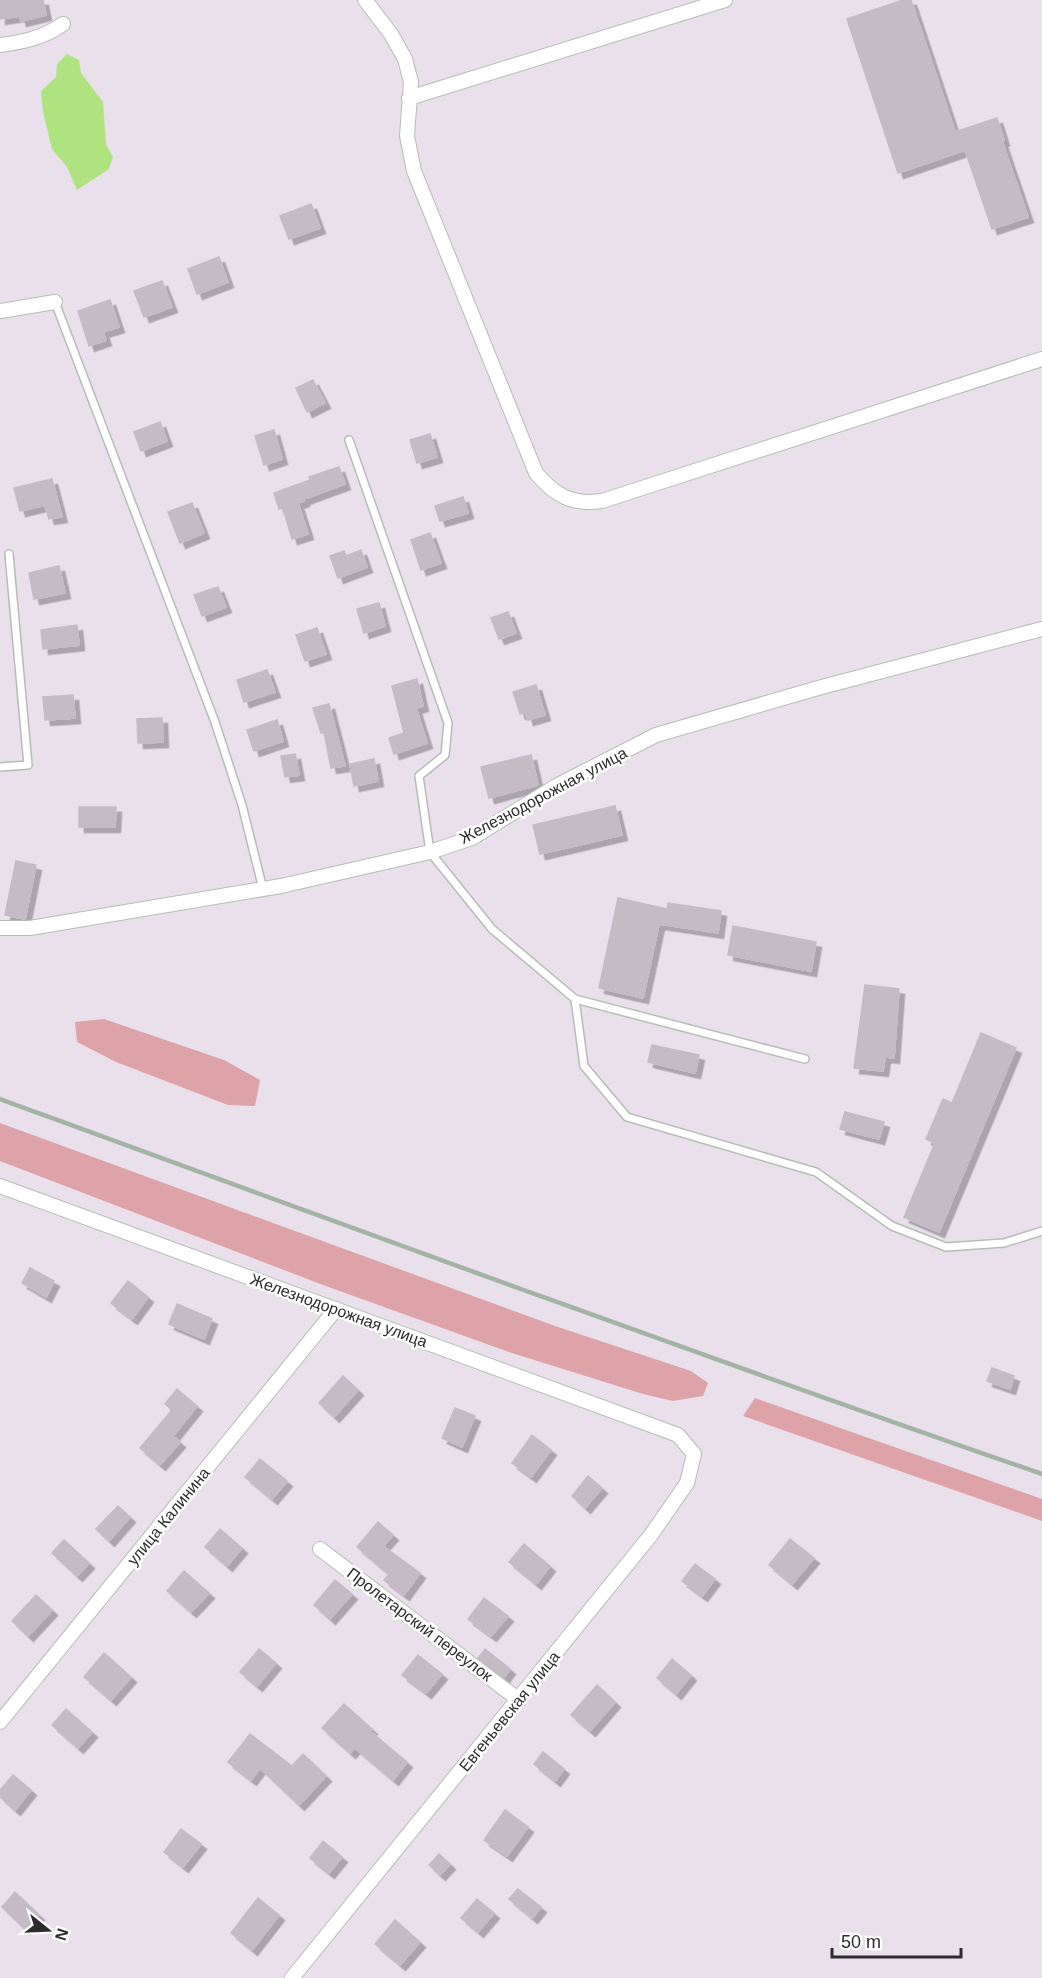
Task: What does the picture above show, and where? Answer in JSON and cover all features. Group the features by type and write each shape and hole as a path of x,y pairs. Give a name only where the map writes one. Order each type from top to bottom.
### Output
{"street":[{"path":"365,0 392,34 405,59 411,82 407,136 414,171 536,473 545,484 568,500 584,503 602,501 1042,359"},
{"path":"409,98 725,0"},
{"path":"0,45 35,39 63,24"},
{"path":"0,311 55,302"},
{"name":"Железнодорожная улица","path":"0,928 30,928 263,889 430,852 472,838 558,785 656,735 818,688 1042,629"},
{"name":"Железнодорожная улица","path":"0,1186 678,1435"},
{"name":"улица Калинина","path":"0,1722 336,1309"},
{"name":"Евгеньевская улица","path":"292,1978 651,1535 687,1483 694,1454 678,1435"},
{"name":"Пролетарский переулок","path":"320,1549 519,1700"}],"lane":[{"path":"55,302 215,722 242,806 263,889"},
{"path":"349,440 448,723 445,755 419,776 430,852 492,929 575,999 805,1059"},
{"path":"0,766 28,765 9,554"},
{"path":"575,999 584,1066 627,1117 816,1172 892,1226 946,1247 1004,1243 1042,1231"}],"shaded area":[{"path":"67,54 79,60 81,73 103,102 106,144 113,157 109,169 77,190 67,167 52,149 43,112 41,91 56,77 57,64"},
{"path":"104,1019 224,1060 260,1080 255,1106 228,1105 116,1062 77,1042 75,1022"},
{"path":"0,1123 555,1326 691,1371 708,1383 703,1396 673,1401 643,1394 506,1351 323,1285 0,1161"},
{"path":"755,1398 1042,1499 1042,1521 743,1416"}],"building":[{"path":"0,0 43,0 46,15 21,21 20,16 0,19"},
{"path":"903,0 911,0 955,132 997,118 1004,140 1002,141 1028,217 992,229 965,150 898,173 847,19"},
{"path":"311,204 320,228 289,239 280,216"},
{"path":"219,257 228,282 197,294 188,269"},
{"path":"162,281 172,307 144,317 134,291"},
{"path":"110,300 119,327 103,332 106,340 89,346 78,311"},
{"path":"313,380 325,403 307,412 296,388"},
{"path":"160,422 167,441 141,451 134,432"},
{"path":"274,430 282,459 264,465 255,436"},
{"path":"430,434 437,457 417,463 410,440"},
{"path":"339,467 345,484 298,503 308,534 292,539 283,508 279,509 274,493 310,480 309,477"},
{"path":"52,479 62,517 49,519 45,505 20,511 14,488"},
{"path":"463,497 468,513 440,521 435,506"},
{"path":"192,503 204,533 180,543 168,512"},
{"path":"430,533 441,563 421,570 411,540"},
{"path":"361,550 367,567 338,578 330,556 344,551 346,556"},
{"path":"59,566 65,593 34,599 29,573"},
{"path":"218,587 226,607 202,616 194,595"},
{"path":"379,603 385,626 364,633 357,609"},
{"path":"508,612 516,633 499,639 491,618"},
{"path":"77,625 79,645 43,649 41,630"},
{"path":"317,628 326,654 305,661 296,635"},
{"path":"267,670 275,692 244,702 237,680"},
{"path":"417,679 423,706 416,708 427,743 394,754 389,738 404,733 392,686"},
{"path":"536,685 545,715 528,720 526,713 520,714 513,692"},
{"path":"73,695 75,718 45,720 43,697"},
{"path":"329,704 345,766 331,768 324,732 321,733 313,708"},
{"path":"162,718 163,742 138,743 137,719"},
{"path":"277,720 283,741 254,751 247,730"},
{"path":"295,754 299,775 285,777 281,756"},
{"path":"531,755 538,785 489,798 481,767"},
{"path":"374,759 378,781 354,786 350,764"},
{"path":"615,806 622,835 540,854 533,825"},
{"path":"79,807 116,807 115,827 79,827"},
{"path":"16,861 36,865 25,919 5,915"},
{"path":"618,898 667,909 668,903 721,911 718,933 659,924 643,998 599,988"},
{"path":"733,926 816,942 811,971 728,955"},
{"path":"865,985 899,989 894,1058 885,1057 883,1071 854,1068"},
{"path":"981,1033 1016,1048 939,1232 904,1217 935,1143 926,1139 943,1099 952,1103"},
{"path":"652,1045 699,1055 695,1073 648,1062"},
{"path":"845,1112 884,1122 879,1139 840,1129"},
{"path":"30,1268 54,1281 46,1297 22,1283"},
{"path":"128,1281 148,1297 132,1319 111,1303"},
{"path":"177,1304 212,1319 204,1339 169,1324"},
{"path":"992,1368 1014,1376 1010,1389 987,1381"},
{"path":"343,1376 358,1390 334,1417 319,1403"},
{"path":"177,1389 197,1406 173,1436 180,1442 160,1465 140,1448 172,1410 165,1404"},
{"path":"455,1408 475,1416 462,1447 442,1438"},
{"path":"532,1435 551,1450 531,1477 512,1463"},
{"path":"260,1459 287,1481 272,1499 245,1477"},
{"path":"588,1476 602,1488 585,1508 572,1496"},
{"path":"118,1506 130,1517 109,1541 96,1529"},
{"path":"378,1522 393,1535 383,1546 420,1573 404,1595 384,1580 389,1574 357,1547"},
{"path":"220,1529 242,1548 227,1566 205,1547"},
{"path":"790,1539 814,1558 792,1584 769,1565"},
{"path":"64,1540 89,1563 77,1576 52,1553"},
{"path":"524,1544 550,1566 536,1584 509,1562"},
{"path":"695,1564 715,1579 702,1596 682,1581"},
{"path":"184,1571 209,1593 191,1612 167,1591"},
{"path":"335,1580 352,1594 330,1619 314,1605"},
{"path":"36,1595 52,1610 28,1636 12,1621"},
{"path":"484,1598 508,1616 491,1636 468,1619"},
{"path":"259,1649 276,1663 257,1686 240,1672"},
{"path":"485,1649 510,1669 504,1677 478,1658"},
{"path":"104,1653 131,1677 111,1700 84,1677"},
{"path":"418,1655 442,1674 426,1693 402,1675"},
{"path":"672,1659 691,1675 676,1694 657,1678"},
{"path":"597,1685 615,1702 590,1731 571,1715"},
{"path":"344,1704 372,1729 370,1731 407,1762 393,1780 355,1748 350,1753 322,1728"},
{"path":"66,1709 92,1732 78,1748 52,1725"},
{"path":"250,1734 292,1766 303,1754 326,1776 299,1805 260,1768 251,1780 228,1762"},
{"path":"543,1752 564,1769 555,1781 534,1764"},
{"path":"13,1775 31,1790 15,1810 0,1797 0,1790"},
{"path":"505,1810 528,1827 507,1856 484,1840"},
{"path":"181,1829 201,1844 183,1867 164,1852"},
{"path":"323,1841 342,1857 329,1873 310,1858"},
{"path":"439,1854 450,1864 440,1875 429,1865"},
{"path":"518,1889 541,1907 532,1918 509,1899"},
{"path":"15,1892 39,1915 25,1929 2,1907"},
{"path":"258,1898 279,1915 252,1950 231,1933"},
{"path":"477,1899 494,1913 478,1932 461,1918"},
{"path":"395,1920 420,1942 400,1965 375,1944"}],"railway":[{"path":"0,1099 650,1336 1042,1474"}]}
